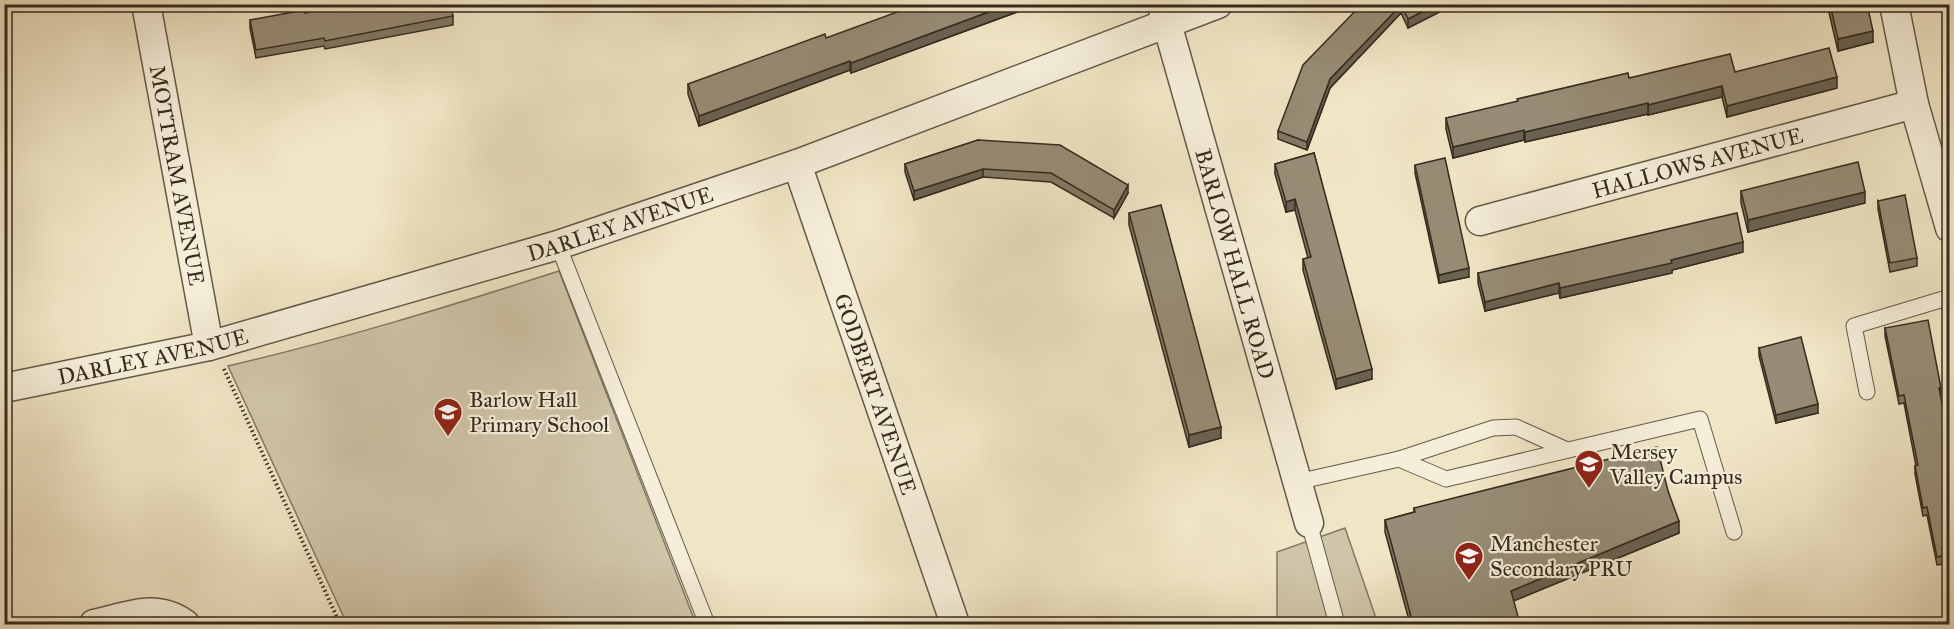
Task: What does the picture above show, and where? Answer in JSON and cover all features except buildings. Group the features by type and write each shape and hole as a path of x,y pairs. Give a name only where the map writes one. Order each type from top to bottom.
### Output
{"street":[{"name":"MOTTRAM AVENUE","path":"146,4 209,346"},
{"name":"DARLEY AVENUE","path":"4,388 209,346 558,245 797,164 1164,14 1218,4"},
{"path":"1894,4 1914,104 1950,228"},
{"name":"BARLOW HALL ROAD","path":"1164,14 1309,523"},
{"name":"HALLOWS AVENUE","path":"1480,221 1914,104"},
{"name":"GODBERT AVENUE","path":"797,164 954,624"},
{"path":"94,624 150,611 168,614 185,624"}],"lane":[{"path":"558,245 707,624"},
{"path":"1867,392 1854,326 1950,297"},
{"path":"1399,459 1446,479 1700,419 1734,532"},
{"path":"1297,482 1399,459 1493,428 1516,427 1567,450"},
{"path":"1309,523 1337,624"}],"path":[{"path":"209,346 226,370 340,624"}],"shaded area":[{"name":"Barlow Hall Primary School","path":"559,271 696,624 347,624 228,366 395,322"},
{"path":"1345,528 1378,624 1277,624 1277,552"}],"place":[{"name":"Barlow Hall Primary School","path":"448,438"},
{"name":"Mersey Valley Campus","path":"1589,490"},
{"name":"Manchester Secondary PRU","path":"1469,582"}]}
